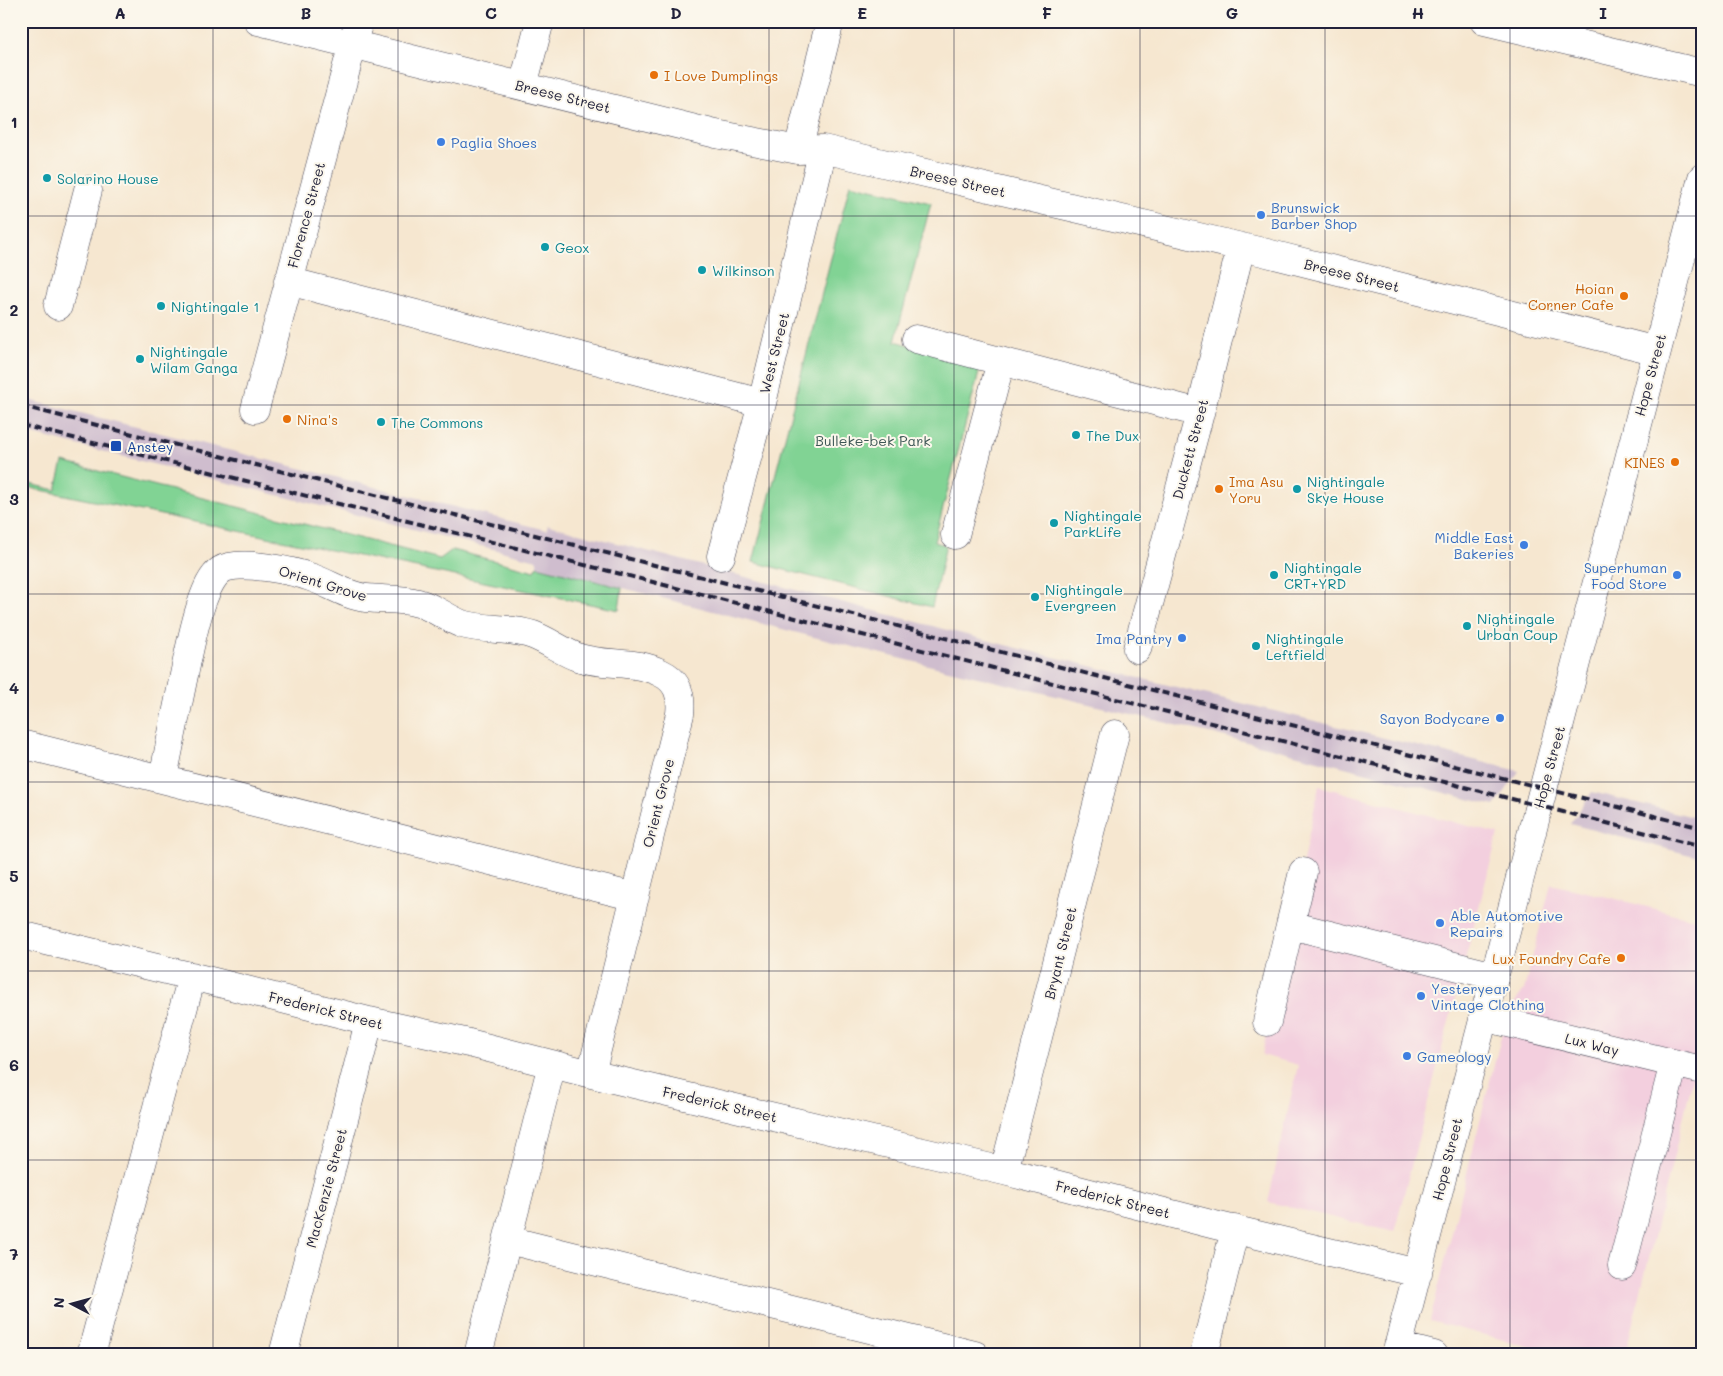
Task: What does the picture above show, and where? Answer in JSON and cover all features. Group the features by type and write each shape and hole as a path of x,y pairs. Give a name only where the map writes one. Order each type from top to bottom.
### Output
{"street":[{"name":"Breese Street","path":"258,21 356,32 523,86 716,134 810,149 1241,247 1657,351"},
{"path":"523,86 540,21"},
{"name":"West Street","path":"721,556 762,403 810,149 830,21"},
{"path":"1484,21 1702,73"},
{"name":"Florence Street","path":"255,408 356,32"},
{"name":"Hope Street","path":"1397,1350 1657,351 1691,262 1702,178"},
{"path":"58,306 88,190"},
{"name":"Duckett Street","path":"1137,650 1200,412 1241,247"},
{"path":"288,281 762,403"},
{"path":"916,339 1200,412"},
{"path":"955,535 1001,361"},
{"name":"Orient Grove","path":"163,778 189,650 202,602 210,582 220,570 230,566 286,570 311,577 345,592 365,598 404,600 418,603 432,608 446,617 473,627 532,635 578,657 593,661 633,664 661,672 672,680 678,689 681,703 680,714 591,1074"},
{"name":"Bryant Street","path":"1004,1171 1115,734"},
{"path":"21,744 635,897"},
{"path":"1267,1022 1304,872"},
{"path":"1290,925 1495,976"},
{"name":"Frederick Street","path":"21,935 369,1021 469,1043 591,1074 1004,1171 1235,1230 1418,1273"},
{"path":"91,1355 192,976"},
{"name":"Lux Way","path":"1483,1017 1702,1070"},
{"name":"MacKenzie Street","path":"283,1355 369,1021"},
{"path":"478,1355 552,1064"},
{"path":"1622,1266 1674,1064"},
{"path":"1204,1355 1235,1230"},
{"path":"508,1240 975,1355"},
{"path":"1397,1350 1434,1355"}],"shaded area":[{"path":"21,398 546,530 548,525 1005,645 1519,771 1495,806 1271,748 837,643 537,566 537,560 21,431"},
{"path":"1319,786 1498,834 1394,1232 1268,1202 1298,1065 1262,1055"},
{"path":"1592,792 1702,819 1702,858 1570,824"},
{"path":"1551,884 1702,921 1702,1076 1694,1074 1625,1355 1562,1355 1430,1321 1507,1013 1524,990"}],"green space":[{"name":"Bulleke-bek Park","path":"850,184 931,203 895,341 981,365 934,542 946,545 932,607 753,562"},
{"path":"63,462 440,559 452,550 535,571 537,566 622,588 619,610 31,488 21,482 56,490"}],"railway":[{"path":"21,406 1702,828"},
{"path":"21,425 617,573 1702,847"}],"place":[{"name":"I Love Dumplings","path":"654,75"},
{"name":"Paglia Shoes","path":"441,142"},
{"name":"Solarino House","path":"47,178"},
{"name":"Brunswick Barber Shop","path":"1261,215"},
{"name":"Geox","path":"545,247"},
{"name":"Wilkinson","path":"702,270"},
{"name":"Hoian Corner Cafe","path":"1624,296"},
{"name":"Nightingale 1","path":"161,306"},
{"name":"Nightingale Wilam Ganga","path":"140,359"},
{"name":"Nina's","path":"287,419"},
{"name":"The Commons","path":"381,422"},
{"name":"The Dux","path":"1076,435"},
{"name":"Anstey","path":"116,446"},
{"name":"KINES","path":"1675,462"},
{"name":"Ima Asu Yoru","path":"1219,489"},
{"name":"Nightingale Skye House","path":"1297,489"},
{"name":"Nightingale ParkLife","path":"1054,523"},
{"name":"Middle East Bakeries","path":"1524,545"},
{"name":"Nightingale CRT+YRD","path":"1274,575"},
{"name":"Superhuman Food Store","path":"1677,575"},
{"name":"Nightingale Evergreen","path":"1035,597"},
{"name":"Nightingale Urban Coup","path":"1467,626"},
{"name":"Ima Pantry","path":"1182,638"},
{"name":"Nightingale Leftfield","path":"1256,646"},
{"name":"Sayon Bodycare","path":"1500,718"},
{"name":"Able Automotive Repairs","path":"1440,923"},
{"name":"Lux Foundry Cafe","path":"1621,958"},
{"name":"Yesteryear Vintage Clothing","path":"1421,996"},
{"name":"Gameology","path":"1407,1056"}]}
